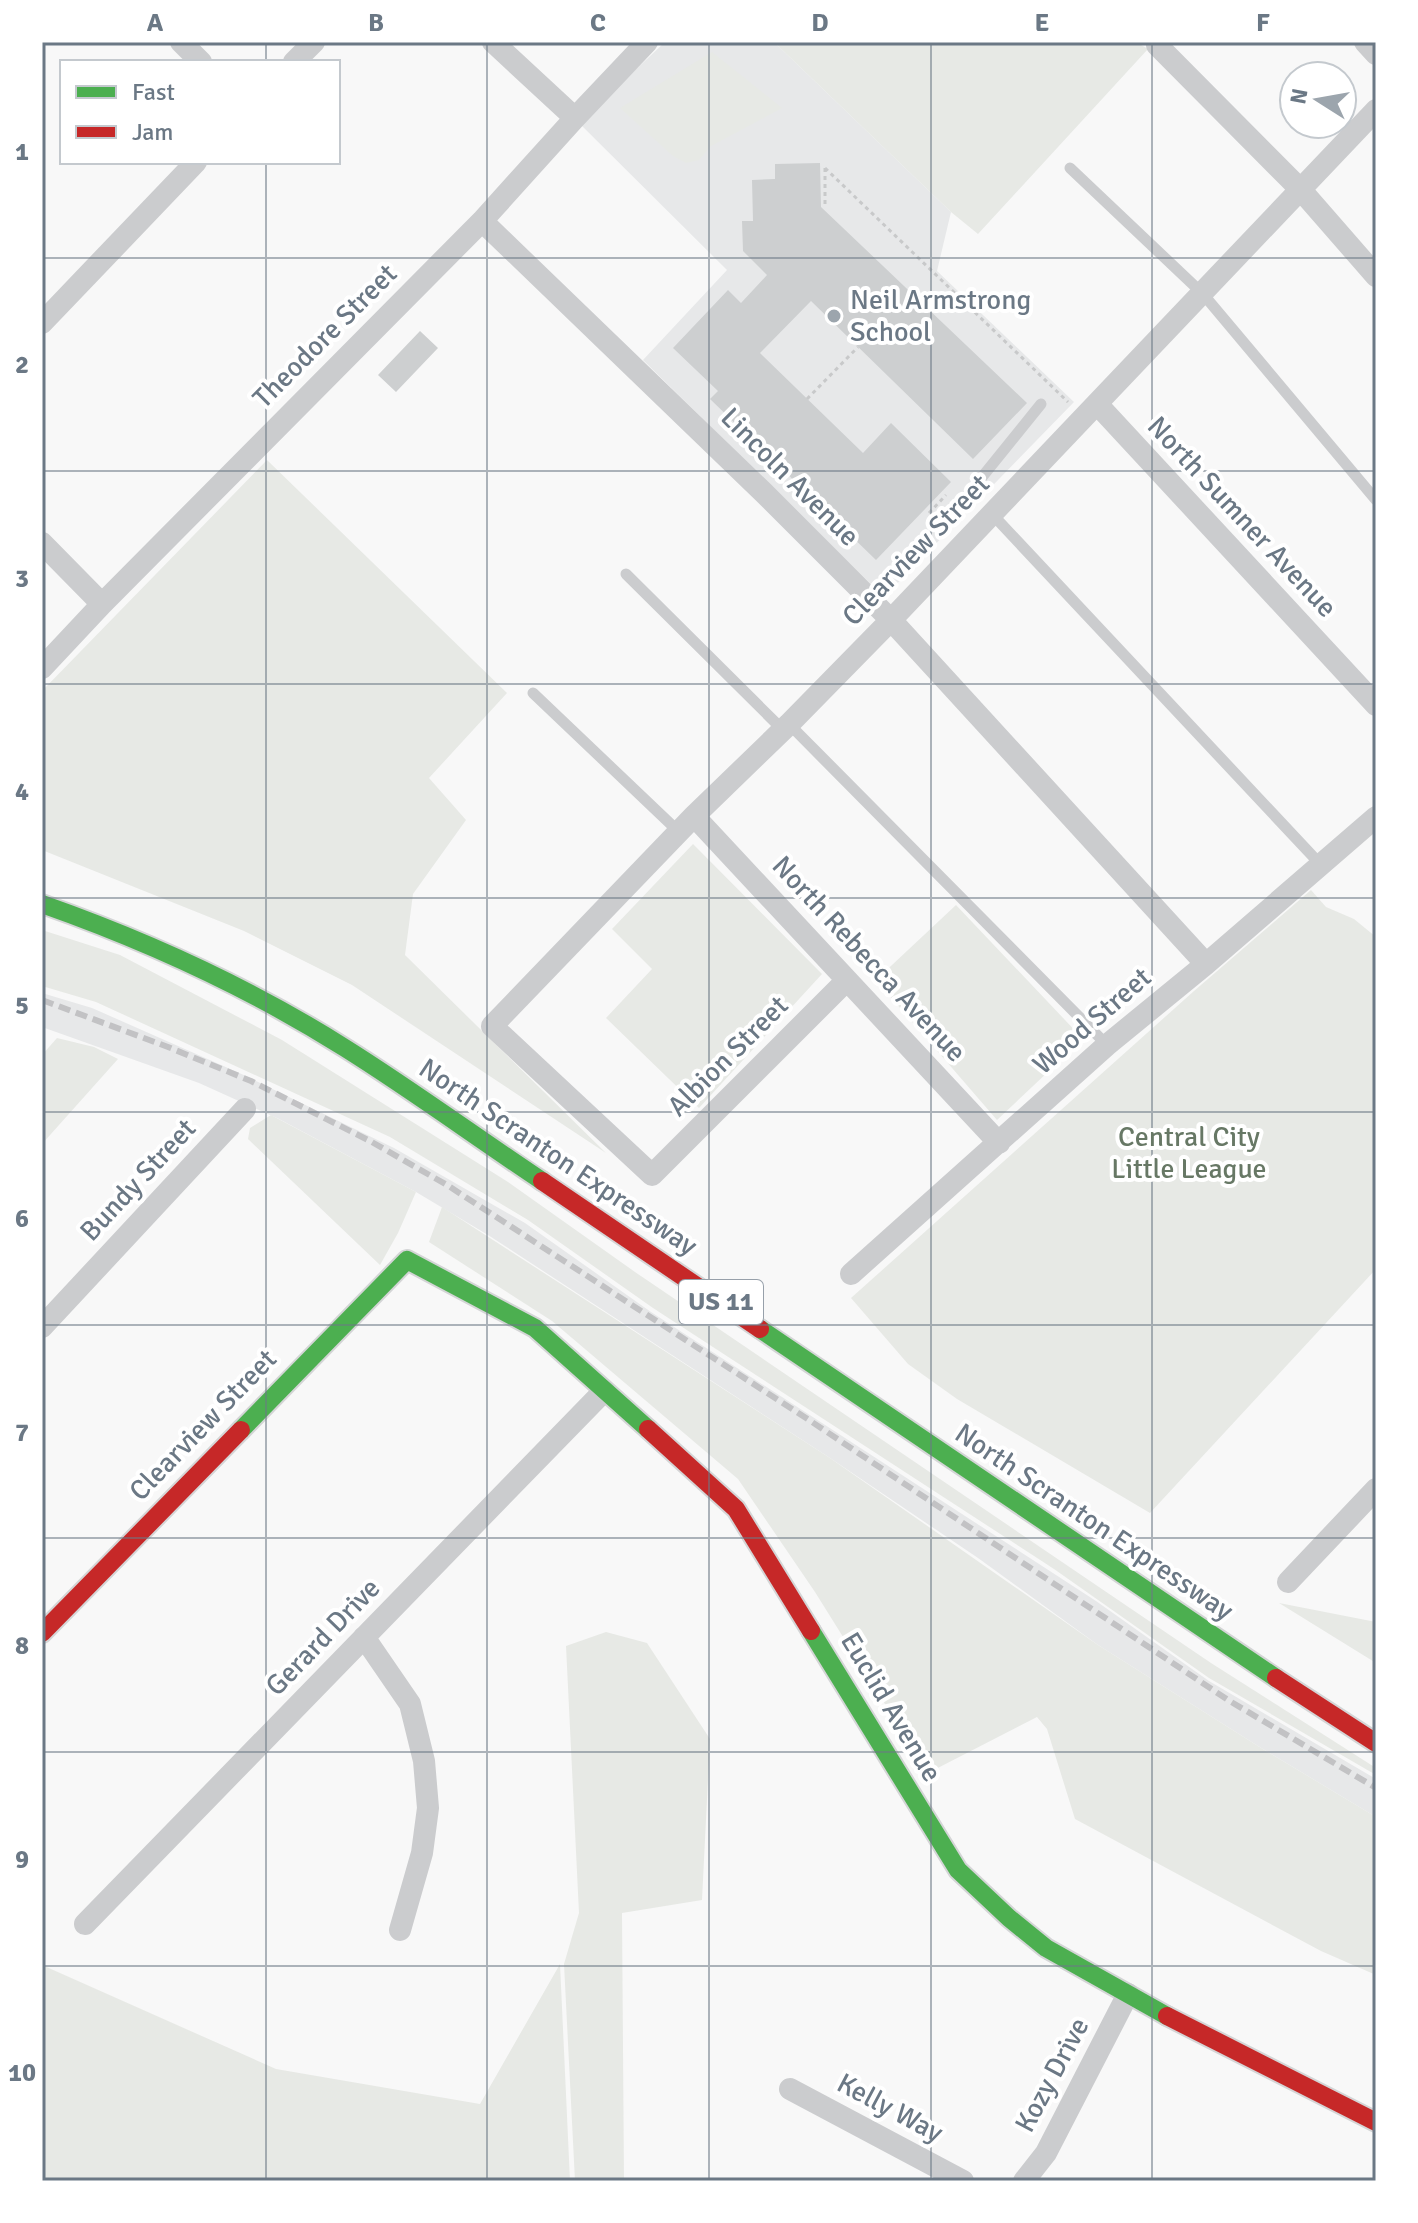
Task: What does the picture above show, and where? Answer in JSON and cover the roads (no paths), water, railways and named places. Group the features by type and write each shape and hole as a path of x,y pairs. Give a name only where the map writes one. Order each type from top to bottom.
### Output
{"main road":[{"name":"North Scranton Expressway","path":"42,904 121,933 213,974 345,1048 1260,1669 1376,1743"},
{"name":"Euclid Avenue","path":"407,1260 535,1328 736,1509 958,1870 1009,1918 1046,1948 1128,1994 1376,2122"},
{"name":"Clearview Street","path":"42,1633 407,1260"}],"street":[{"path":"181,42 199,60"},
{"path":"296,60 314,42"},
{"path":"493,42 575,118"},
{"name":"Theodore Street","path":"42,668 482,221 647,42"},
{"path":"1365,42 1376,54"},
{"path":"1157,45 1301,190 1376,276"},
{"name":"Clearview Street","path":"652,1175 492,1026 686,824 891,620 1376,110"},
{"path":"42,323 194,164"},
{"name":"Lincoln Avenue","path":"482,221 891,620 1206,964"},
{"name":"North Sumner Avenue","path":"1098,405 1376,705"},
{"path":"42,543 102,604"},
{"name":"Wood Street","path":"851,1274 1107,1045 1376,817"},
{"name":"North Rebecca Avenue","path":"686,824 847,980 999,1143"},
{"name":"Albion Street","path":"652,1175 847,980"},
{"name":"Bundy Street","path":"42,1327 245,1109"},
{"name":"Gerard Drive","path":"85,1924 604,1391"},
{"path":"1288,1582 1376,1489"},
{"path":"364,1637 410,1704 424,1761 428,1808 422,1853 400,1930"},
{"name":"Kozy Drive","path":"1024,2181 1046,2153 1128,1994"},
{"name":"Kelly Way","path":"790,2089 963,2181"}],"lane":[{"path":"1070,168 1203,294 1376,500"},
{"path":"953,513 1041,404"},
{"path":"992,514 1321,865"},
{"path":"626,574 786,727 1107,1045"},
{"path":"533,693 686,824"}],"railway":[{"path":"42,1000 251,1081 370,1141 447,1185 809,1420 1228,1700 1376,1788"}],"place":[{"name":"Neil Armstrong School","path":"834,316"}],"park label":[{"name":"Central City Little League","path":"1189,1153"}]}
